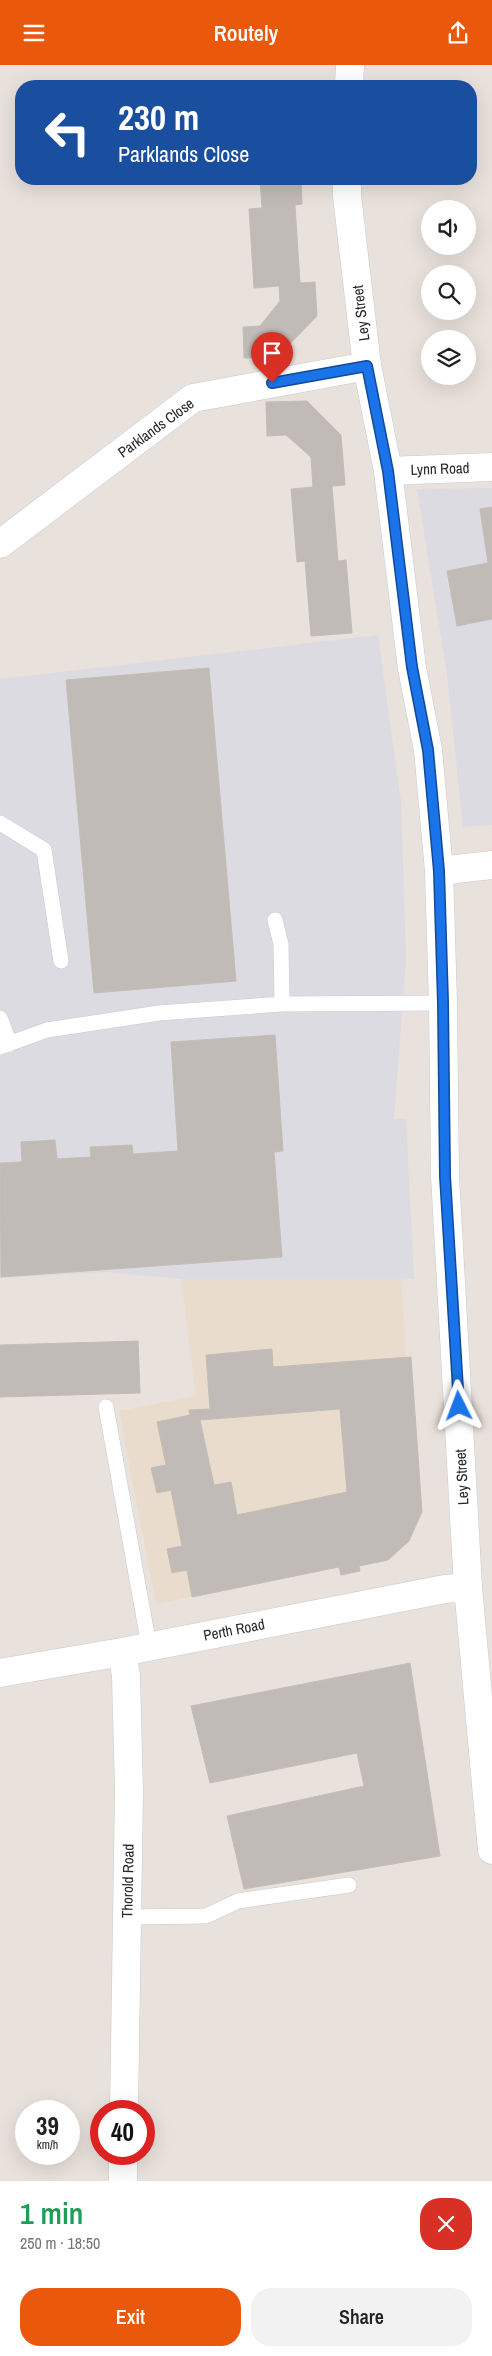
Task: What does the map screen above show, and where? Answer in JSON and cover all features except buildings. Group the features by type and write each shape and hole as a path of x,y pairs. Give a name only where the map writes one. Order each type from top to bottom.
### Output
{"street":[{"path":"349,80 350,65"},
{"name":"Ley Street","path":"348,185 347,196 367,366 388,471 412,667 428,750 439,871 445,1176 468,1587 491,1838"},
{"name":"Parklands Close","path":"0,544 193,399 367,366"},
{"name":"Lynn Road","path":"388,471 492,467"},
{"path":"439,871 492,865"},
{"name":"Perth Road","path":"0,1673 122,1652 445,1589 468,1587"},
{"name":"Thorold Road","path":"122,1652 126,1676 129,1791 124,2100"},
{"path":"122,2181 123,2165"}],"lane":[{"path":"0,823 44,850 61,961"},
{"path":"275,920 281,944 282,1004"},
{"path":"0,1019 5,1046 46,1030 159,1013 282,1004 443,1003"},
{"path":"106,1407 149,1646"},
{"path":"127,1917 206,1917 238,1901 349,1885"}],"shaded area":[{"path":"492,488 492,825 463,827 447,675 417,489"},
{"path":"378,635 401,802 406,959 394,1119 406,1119 414,1279 181,1279 107,1272 0,1278 0,679"},
{"path":"181,1279 401,1279 406,1357 411,1357 422,1512 409,1541 388,1560 359,1566 360,1571 341,1575 339,1567 156,1604 119,1411 196,1396"}],"route":[{"path":"272,383 367,366 388,471 412,667 428,750 439,871 445,1176 459,1406"}]}
